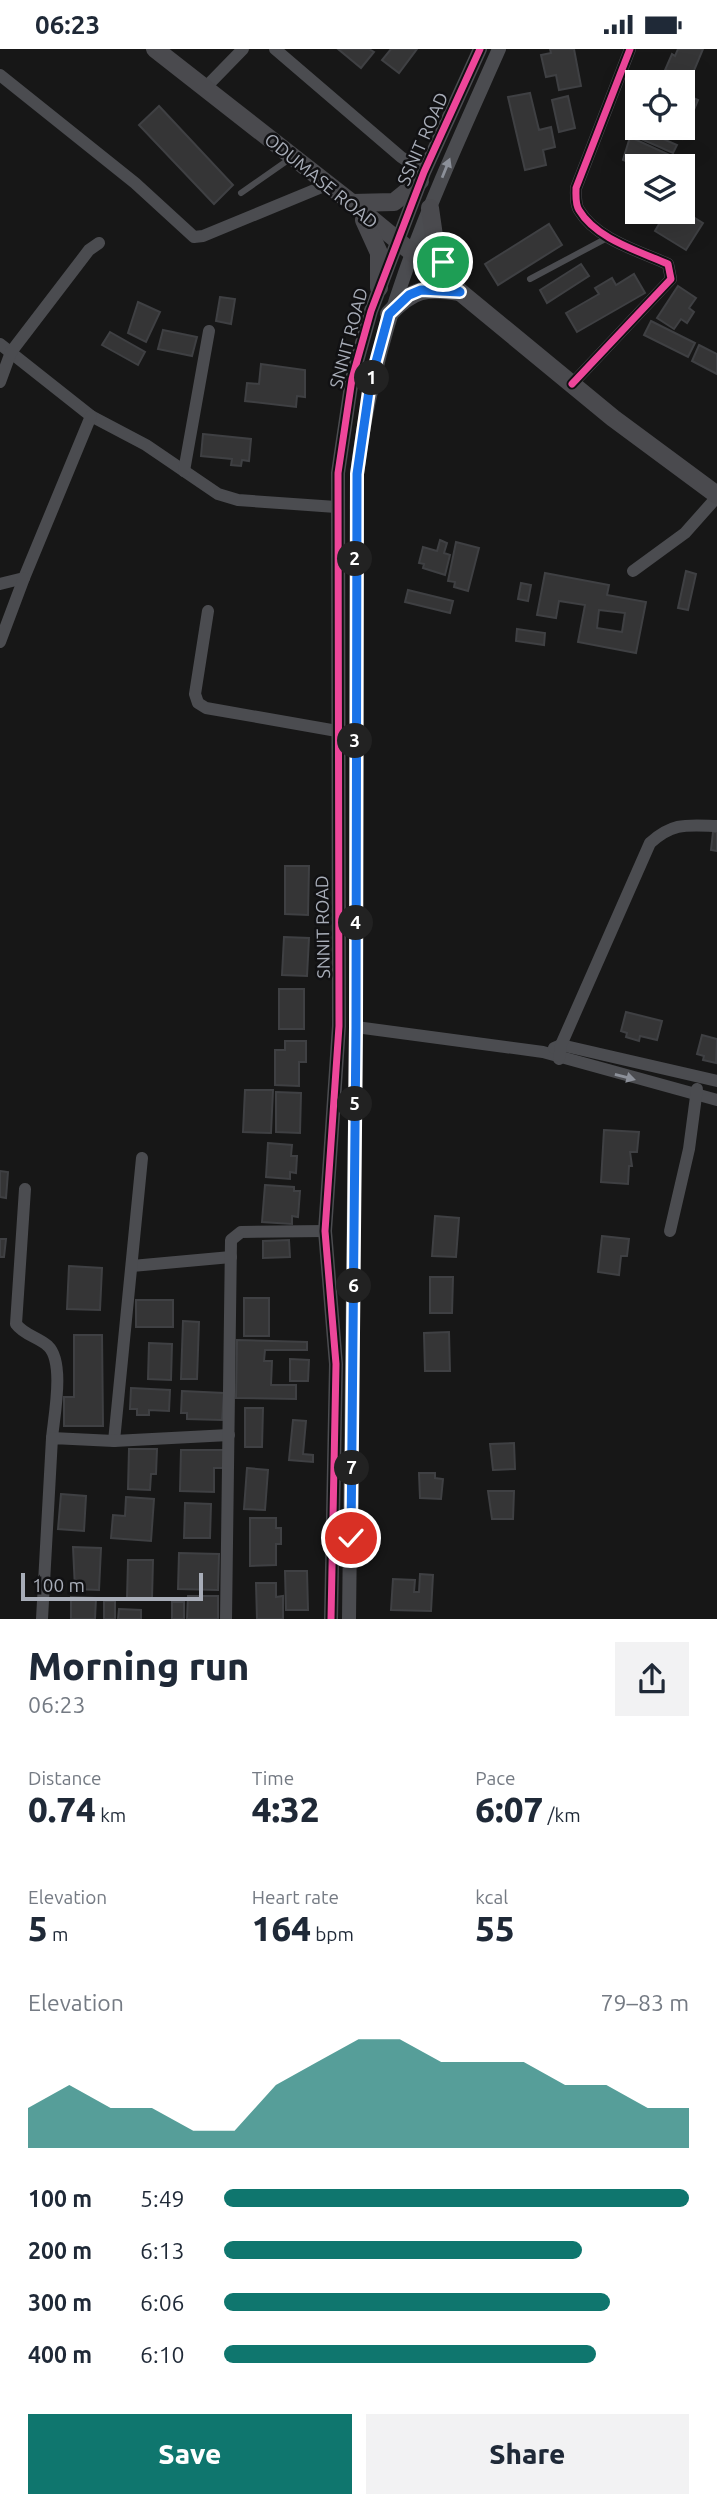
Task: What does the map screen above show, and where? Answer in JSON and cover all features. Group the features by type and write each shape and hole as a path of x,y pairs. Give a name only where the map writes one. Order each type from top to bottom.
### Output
{"main road":[{"name":"ODUMASE ROAD","path":"155,49 352,202 397,242 572,384 717,496"},
{"path":"379,288 378,248 352,202 394,202 422,177"},
{"path":"389,314 409,295 421,290 457,290 434,236 430,208"}],"street":[{"path":"204,89 243,49"},
{"path":"275,49 422,177"},
{"name":"SSNIT ROAD","path":"397,242 422,177 480,49"},
{"name":"SSNIT ROAD","path":"412,254 499,49"},
{"path":"572,384 671,279 668,264 608,237 590,224 577,208 576,188 630,49"},
{"path":"0,75 135,183 194,237 329,184"},
{"name":"SNNIT ROAD","path":"331,1619 336,1364 325,1231 340,1026 336,507 352,379 379,288 397,242"},
{"path":"0,382 11,352 89,250 99,243"},
{"name":"SNNIT ROAD","path":"349,1619 356,1027 355,503 370,384 389,314 412,254"},
{"path":"184,471 209,331"},
{"path":"0,344 91,416 146,445 218,494 238,500 336,507"},
{"path":"0,642 91,416"},
{"path":"633,571 685,533 717,496"},
{"path":"0,584 24,578"},
{"path":"208,611 195,694 198,703 206,708 337,731"},
{"path":"337,793 355,792"},
{"path":"338,824 355,825"},
{"path":"559,1059 561,1045 650,843 664,829 683,825 717,826"},
{"path":"356,1027 542,1052 559,1059 717,1100"},
{"path":"542,1052 561,1045 717,1081"},
{"path":"670,1231 689,1149 699,1078"},
{"path":"114,1441 142,1158"},
{"path":"25,1189 16,1324 49,1347 55,1358 42,1619"},
{"path":"226,1619 231,1240 241,1232 325,1231"},
{"path":"132,1266 231,1257"},
{"path":"336,1364 354,1363"},
{"path":"336,1389 353,1390"},
{"path":"52,1438 114,1441 229,1435"}],"lane":[{"path":"241,193 292,157"},
{"path":"530,279 608,237"}],"building":[{"path":"338,49 369,49 374,52 361,68"},
{"path":"391,49 417,49 399,73 382,60"},
{"path":"550,49 574,49 581,86 559,90 556,75 546,77 541,55 551,53"},
{"path":"678,49 703,49 694,70 665,70 672,54 675,56"},
{"path":"530,93 539,130 551,127 555,147 543,150 546,165 525,170 508,97"},
{"path":"568,96 575,128 559,132 552,100"},
{"path":"159,106 233,185 214,204 139,125"},
{"path":"629,140 637,140 667,154 625,154 625,161 623,160"},
{"path":"643,140 666,140 677,145 673,153"},
{"path":"695,218 703,223 686,250 655,231 659,224 695,224"},
{"path":"549,224 562,245 498,285 485,264"},
{"path":"581,264 589,276 547,303 540,290"},
{"path":"634,274 645,293 577,332 566,313 599,294 595,288 612,278 616,285"},
{"path":"678,286 696,298 689,308 694,312 687,323 681,319 674,329 657,318"},
{"path":"220,297 235,299 231,324 216,321"},
{"path":"138,302 160,312 146,342 128,333"},
{"path":"651,321 695,343 688,357 644,335"},
{"path":"163,330 197,337 192,356 158,349"},
{"path":"110,332 145,352 138,365 102,345"},
{"path":"699,345 717,354 717,374 692,361"},
{"path":"261,364 305,370 305,397 297,396 296,407 245,401 247,383 259,384"},
{"path":"203,434 251,439 249,461 242,460 241,466 231,465 232,459 201,456"},
{"path":"440,540 447,543 444,553 450,555 445,575 423,568 424,564 419,563 423,547 437,551"},
{"path":"456,542 479,548 468,591 454,587 455,582 448,581"},
{"path":"686,571 696,574 688,610 678,608"},
{"path":"545,573 609,585 607,595 646,602 636,653 578,642 585,605 559,601 556,618 537,615","holes":["599,610 625,613 622,632 597,628"]},
{"path":"521,583 531,585 528,601 518,599"},
{"path":"408,590 453,601 450,613 405,602"},
{"path":"517,629 545,633 544,645 516,641"},
{"path":"713,832 717,832 717,851 711,850"},
{"path":"285,866 309,866 308,915 285,914"},
{"path":"284,937 309,938 307,976 282,975"},
{"path":"279,989 304,989 304,1029 279,1029"},
{"path":"626,1012 662,1021 657,1040 640,1036 639,1041 626,1037 627,1033 621,1031"},
{"path":"702,1035 717,1039 716,1063 703,1060 704,1056 697,1054"},
{"path":"285,1041 306,1041 306,1062 299,1062 299,1086 275,1085 275,1050 285,1050"},
{"path":"245,1090 273,1090 271,1133 243,1132"},
{"path":"276,1092 301,1093 300,1133 276,1132"},
{"path":"604,1130 639,1132 637,1152 630,1152 632,1166 629,1166 628,1184 601,1182"},
{"path":"268,1143 292,1145 291,1156 297,1156 296,1173 290,1172 290,1179 266,1177"},
{"path":"0,1171 8,1172 6,1198 0,1197"},
{"path":"265,1185 294,1187 294,1191 300,1191 298,1217 292,1216 292,1224 262,1222"},
{"path":"435,1216 459,1218 456,1257 432,1256"},
{"path":"602,1236 629,1239 627,1256 621,1256 619,1275 598,1272"},
{"path":"0,1239 6,1239 4,1257 0,1257"},
{"path":"289,1240 290,1257 263,1258 263,1241"},
{"path":"69,1266 102,1268 100,1310 67,1309"},
{"path":"430,1277 453,1277 452,1313 430,1313"},
{"path":"244,1298 269,1298 269,1336 244,1336"},
{"path":"136,1300 173,1300 173,1327 136,1327"},
{"path":"183,1321 199,1322 197,1379 181,1379"},
{"path":"449,1332 450,1371 425,1371 424,1333"},
{"path":"74,1335 102,1335 103,1426 64,1426 64,1397 74,1397"},
{"path":"237,1340 307,1342 307,1350 265,1350 264,1361 272,1361 271,1385 296,1385 296,1399 236,1398"},
{"path":"149,1343 172,1344 171,1380 148,1379"},
{"path":"290,1359 309,1360 308,1381 290,1381"},
{"path":"131,1388 170,1390 169,1411 149,1410 149,1415 137,1415 137,1409 130,1409"},
{"path":"182,1391 224,1393 222,1420 187,1419 187,1413 181,1413"},
{"path":"245,1408 263,1408 262,1447 245,1447"},
{"path":"293,1420 306,1421 303,1454 313,1455 313,1462 289,1460"},
{"path":"514,1443 515,1469 493,1470 490,1444"},
{"path":"129,1449 157,1449 156,1474 151,1474 150,1490 128,1489"},
{"path":"181,1450 227,1450 227,1468 214,1468 214,1492 180,1491"},
{"path":"247,1468 268,1470 265,1510 244,1509"},
{"path":"419,1473 435,1473 435,1478 443,1479 441,1499 420,1498"},
{"path":"488,1491 514,1491 513,1519 492,1519"},
{"path":"61,1494 86,1496 84,1531 58,1529"},
{"path":"126,1497 154,1499 151,1541 111,1538 113,1515 125,1516"},
{"path":"185,1503 211,1504 210,1538 184,1538"},
{"path":"250,1518 276,1518 276,1528 281,1528 281,1544 276,1544 276,1565 250,1566"},
{"path":"73,1547 101,1548 99,1590 75,1589"},
{"path":"179,1553 219,1554 218,1590 178,1589"},
{"path":"128,1560 153,1560 152,1599 127,1599"},
{"path":"285,1571 307,1571 308,1610 286,1610"},
{"path":"420,1574 433,1575 431,1611 391,1610 393,1579 415,1580 414,1592 419,1592"},
{"path":"256,1583 276,1583 276,1597 283,1596 283,1619 257,1619"},
{"path":"188,1596 218,1596 218,1619 187,1619"},
{"path":"71,1597 96,1598 95,1619 71,1619"},
{"path":"104,1601 115,1601 115,1619 104,1619"},
{"path":"172,1602 184,1602 184,1619 172,1619"},
{"path":"119,1609 141,1610 141,1619 118,1619"}],"cycle path":[{"path":"331,1619 336,1364 325,1231 339,1026 338,473 352,379 371,311 424,172 480,49"},
{"path":"572,384 671,279 668,264 632,249 596,229 579,210 576,202 576,188 630,49"}],"route":[{"path":"351,1538 356,1027 357,474 370,384 389,314 403,299 421,290 460,292 454,288 443,262"}]}
